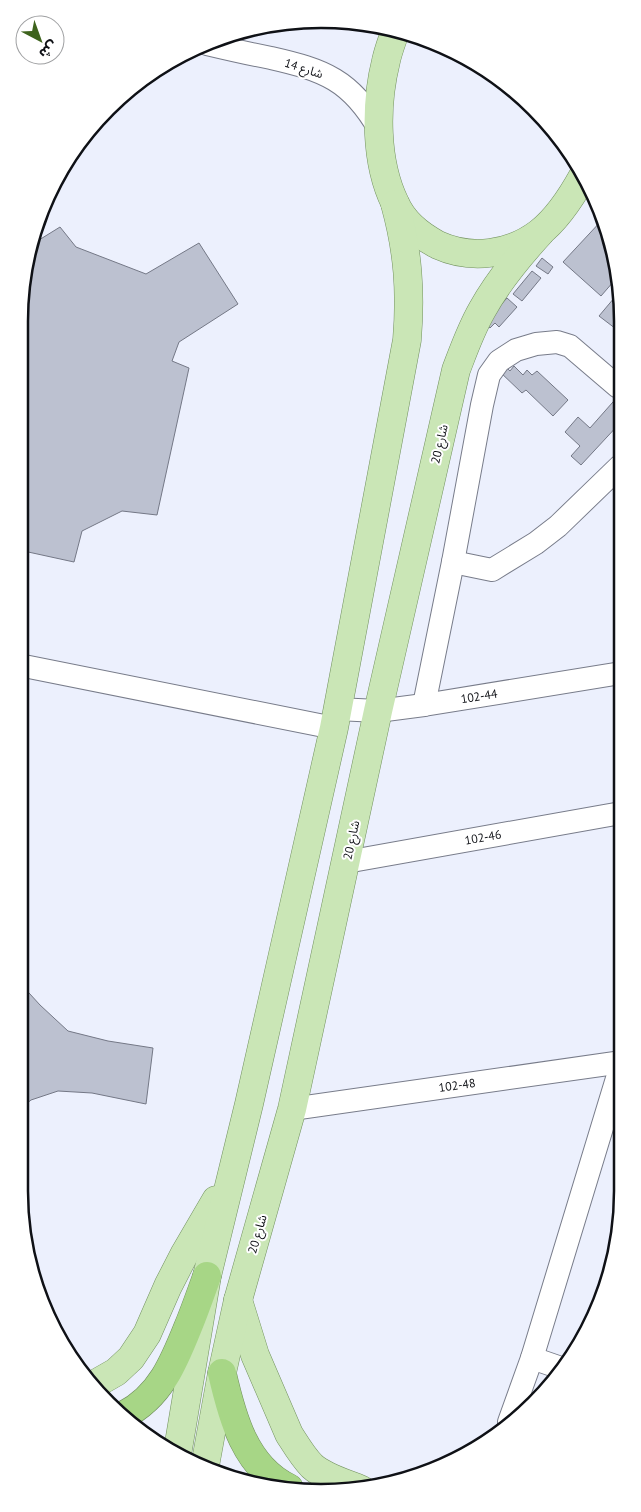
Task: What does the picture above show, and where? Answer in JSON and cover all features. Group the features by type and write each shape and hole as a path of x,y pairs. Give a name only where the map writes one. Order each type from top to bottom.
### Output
{"highway":[{"path":"128,1413 142,1404 167,1375 178,1354 207,1276"},
{"path":"222,1373 231,1410 243,1442 260,1465 277,1481"}],"main road":[{"path":"178,1447 207,1276 240,1141 335,719 407,340 409,313 408,276 402,231 387,182 379,129 380,94 386,61 394,36"},
{"path":"395,204 409,224 427,239 449,250 472,254 496,253 519,246 540,233 560,211 579,184"},
{"name":"شارع 20","path":"206,1461 238,1300 292,1109 378,710 456,370 481,310 508,270 540,233"},
{"path":"98,1382 116,1372 131,1358 147,1334 184,1254 209,1213 227,1178 240,1141"},
{"path":"238,1300 255,1355 296,1445 313,1466 327,1475 346,1483"}],"street":[{"name":"شارع 14","path":"217,46 319,71 348,89 370,114 379,129"},
{"path":"424,705 489,374 499,361 516,350 536,344 557,342 570,346 614,384"},
{"path":"453,562 492,570 536,544 558,526 614,472"},
{"name":"102-44","path":"27,666 335,719 378,710 424,705 614,674"},
{"name":"102-46","path":"346,862 614,814"},
{"name":"102-48","path":"292,1109 614,1063"},
{"path":"512,1414 532,1358 614,1088"},
{"path":"532,1358 556,1366"}],"building":[{"path":"598,225 604,245 611,284 601,296 563,262"},
{"path":"60,227 76,247 146,274 199,243 238,304 179,342 172,361 189,368 157,515 122,511 82,531 74,562 27,552 27,320 30,282 39,240"},
{"path":"542,258 553,267 548,274 536,266"},
{"path":"532,271 541,278 522,301 513,294"},
{"path":"507,298 517,307 499,327 495,323 490,328 484,323"},
{"path":"613,300 614,327 599,316"},
{"path":"504,365 510,371 514,366 523,375 527,370 532,375 537,371 568,400 553,416 526,390 522,393 499,371"},
{"path":"614,401 614,429 581,465 571,456 580,446 565,432 578,417 590,428"},
{"path":"27,991 68,1031 108,1041 153,1048 146,1104 92,1093 58,1091 31,1100 27,1103"}]}
